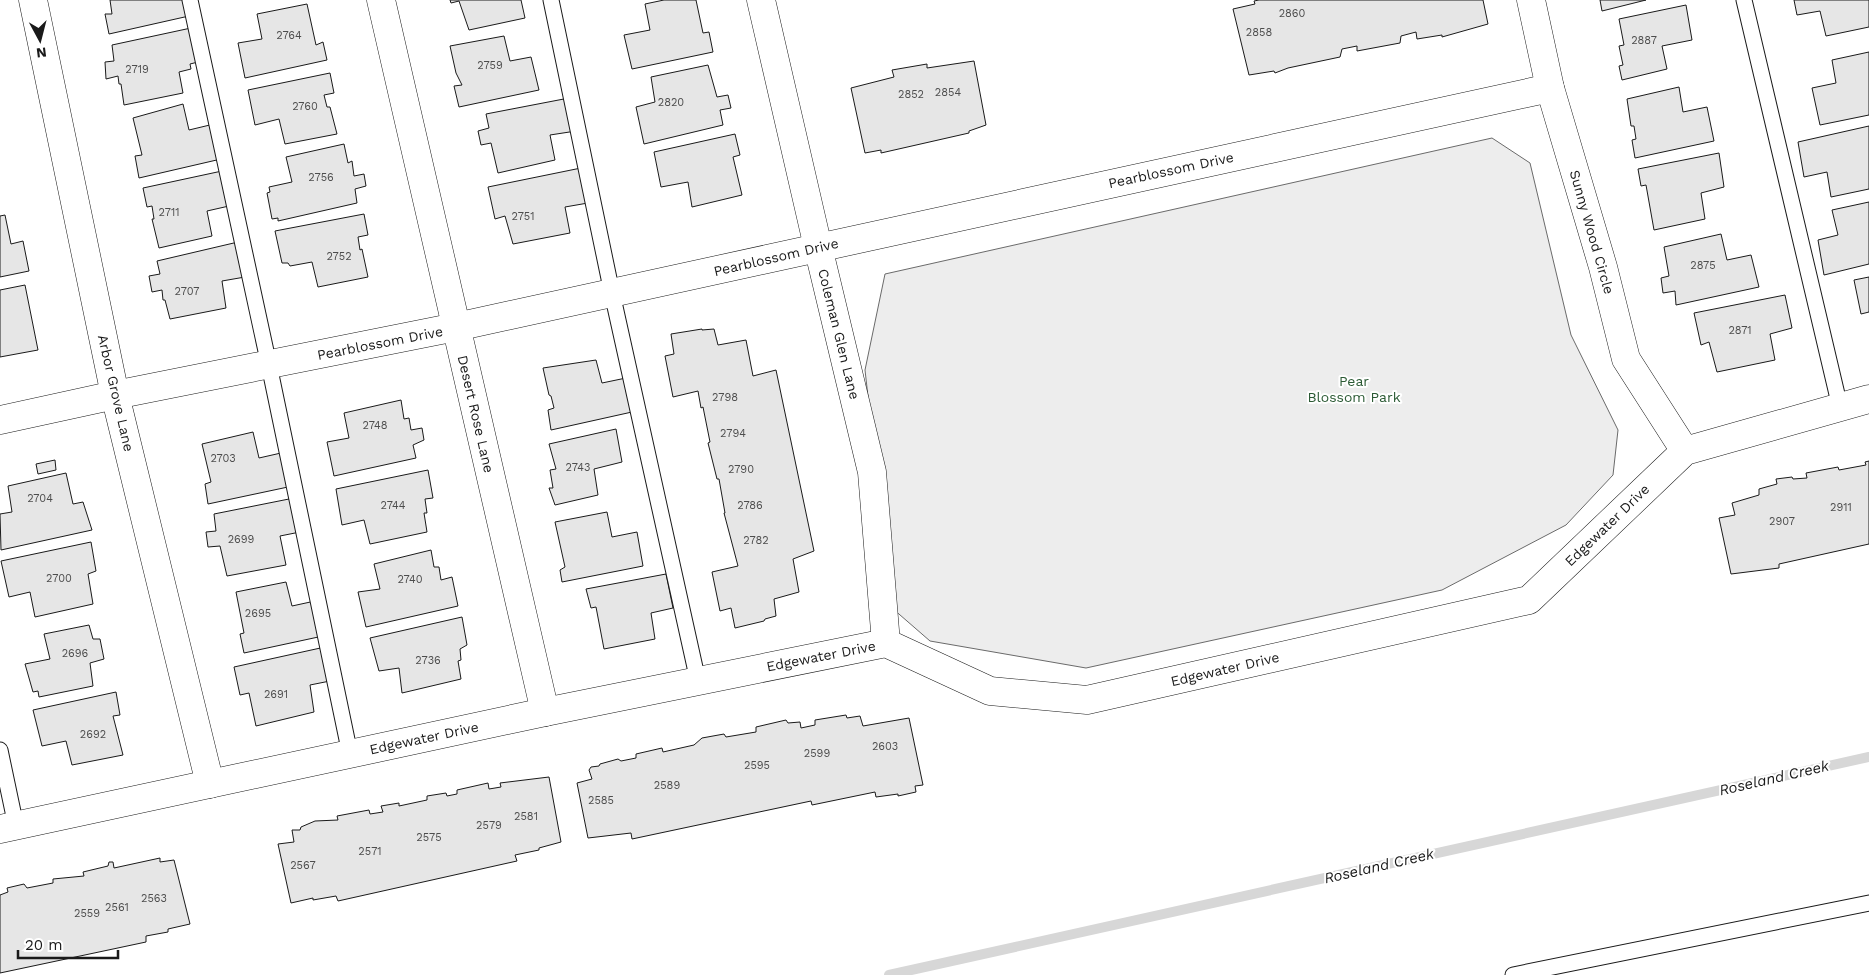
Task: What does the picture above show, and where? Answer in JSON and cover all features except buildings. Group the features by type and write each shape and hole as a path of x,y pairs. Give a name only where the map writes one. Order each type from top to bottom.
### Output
{"street":[{"name":"Arbor Grove Lane","path":"33,0 115,394 210,784"},
{"name":"Desert Rose Lane","path":"381,0 544,712"},
{"name":"Coleman Glen Lane","path":"761,0 872,472 886,643"},
{"name":"Sunny Wood Circle","path":"1531,0 1550,88 1603,267 1626,360 1685,451"},
{"name":"Pearblossom Drive","path":"0,420 115,394 456,328 818,247 1550,88"},
{"name":"Edgewater Drive","path":"8,827 544,712 886,643 990,691 1087,700 1529,600 1685,451 1869,399"}],"lane":[{"path":"190,0 269,364 350,754"},
{"path":"551,0 612,293 698,681"},
{"path":"1744,0 1840,407"},
{"path":"0,750 8,827"},
{"path":"1512,975 1869,902"}],"shaded area":[{"name":"Pear Blossom Park","path":"1492,138 1530,163 1571,335 1618,430 1613,475 1566,525 1442,590 1086,668 930,641 892,608 865,370 885,274"}],"waterway":[{"name":"Roseland Creek","path":"889,975 1869,757"}]}
